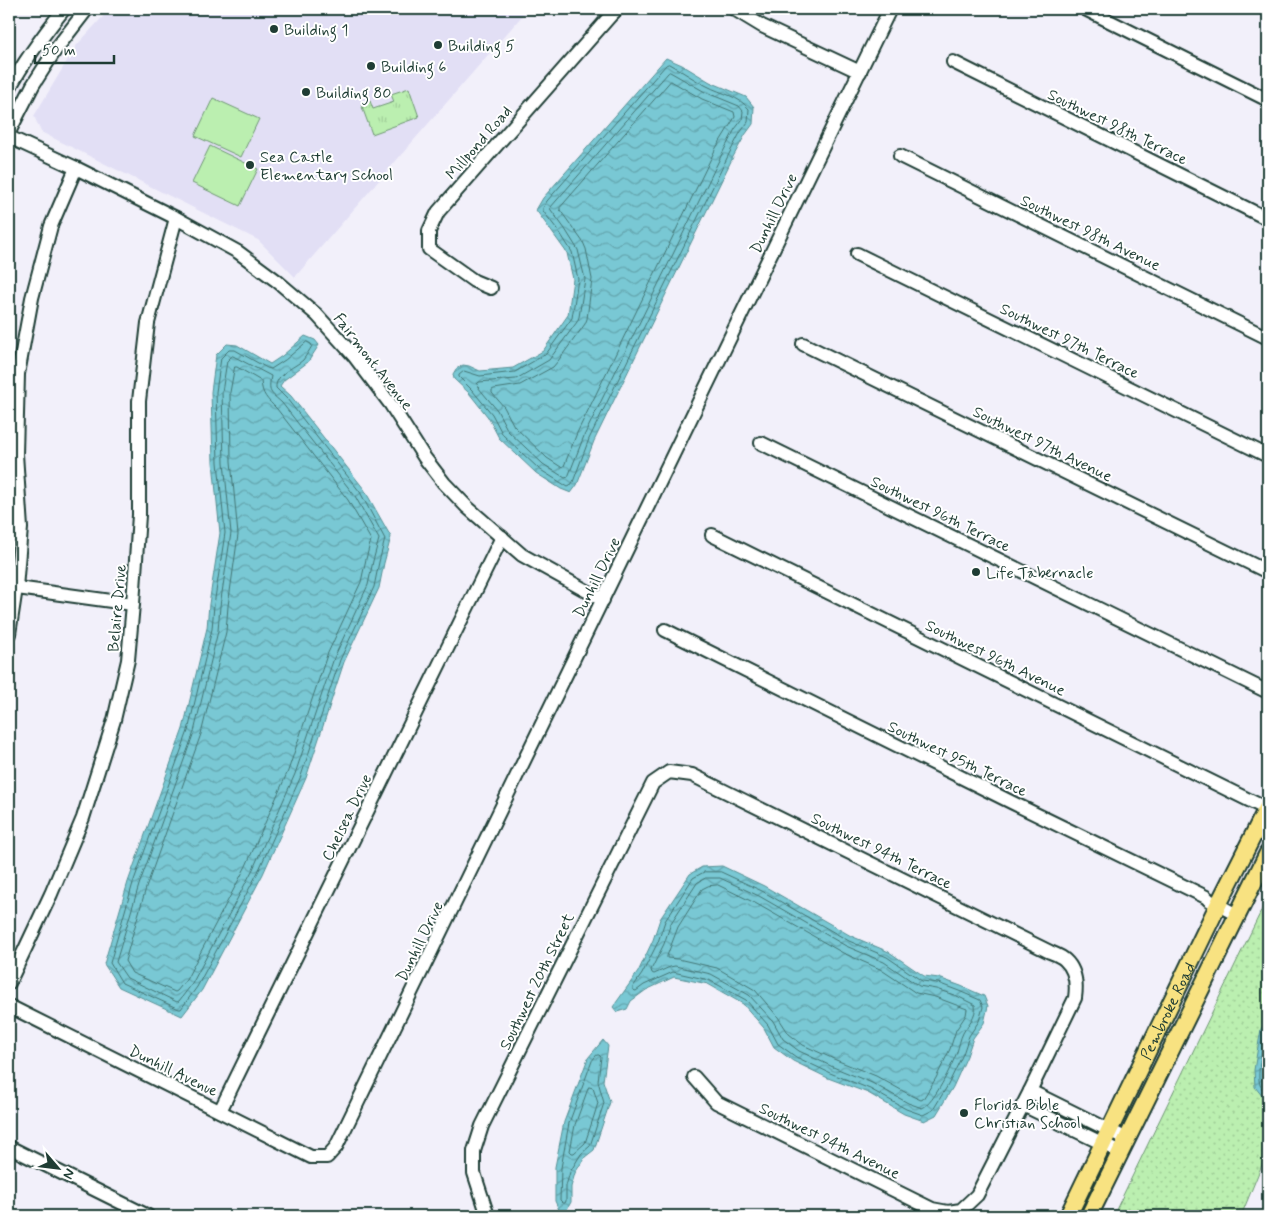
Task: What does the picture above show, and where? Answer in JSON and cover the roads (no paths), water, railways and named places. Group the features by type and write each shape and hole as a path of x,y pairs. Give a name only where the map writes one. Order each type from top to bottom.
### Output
{"main road":[{"name":"Pembroke Road","path":"1068,1216 1218,905 1268,807"},
{"name":"Pembroke Road","path":"1089,1216 1268,853"}],"street":[{"path":"9,89 19,71 64,9"},
{"path":"9,132 32,85 56,49 87,9"},
{"name":"Millpond Road","path":"491,288 474,281 429,249 429,230 438,212 617,9"},
{"path":"734,9 762,26 860,72"},
{"name":"Dunhill Drive","path":"327,1157 336,1147 890,9"},
{"path":"1085,9 1268,100"},
{"name":"Southwest 98th Terrace","path":"953,62 1268,219"},
{"name":"Fairmont Avenue","path":"9,138 76,168 176,218 238,252 277,282 317,315 354,356 424,457 444,483 467,507 522,555 603,600"},
{"name":"Southwest 98th Avenue","path":"900,156 1268,338"},
{"path":"9,634 21,528 16,454 18,374 32,298 51,226 76,168"},
{"name":"Belaire Drive","path":"9,983 52,894 83,818 114,720 128,660 134,604 139,515 139,401 148,323 176,218"},
{"name":"Southwest 97th Terrace","path":"856,254 1268,456"},
{"name":"Southwest 97th Avenue","path":"803,344 1268,572"},
{"name":"Southwest 96th Terrace","path":"761,443 1268,692"},
{"name":"Southwest 96th Avenue","path":"712,535 1268,807"},
{"name":"Chelsea Drive","path":"220,1111 502,537"},
{"path":"13,587 134,604"},
{"name":"Southwest 95th Terrace","path":"664,630 1197,893 1237,915"},
{"name":"Southwest 94th Terrace","path":"669,772 692,775 710,783 1065,960 1073,971 1077,983 1075,998 1030,1091"},
{"name":"Southwest 20th Street","path":"488,1216 474,1173 474,1151 482,1126 653,783 669,772"},
{"name":"Dunhill Avenue","path":"9,1006 311,1157 327,1157"},
{"name":"Southwest 94th Avenue","path":"694,1077 716,1102 932,1210 948,1212 962,1210 977,1195 1024,1105"},
{"path":"1107,1137 1030,1091 1024,1105 1124,1145"},
{"path":"9,1147 148,1216"}],"water":[{"path":"666,58 682,65 710,82 746,97 754,107 753,124 733,157 594,441 577,485 571,493 536,473 499,438 488,417 469,393 454,379 453,374 456,369 463,365 480,371 513,368 543,351 568,315 573,279 567,253 536,210 543,198"},
{"path":"305,336 315,340 319,345 308,362 284,380 280,386 291,396 364,489 391,537 379,588 344,662 306,778 263,874 202,990 182,1016 119,987 104,964 128,882 183,729 207,628 220,533 213,462 211,392 216,355 227,344 237,345 270,364"},
{"path":"722,866 764,886 851,936 889,952 924,976 939,978 984,996 988,1006 984,1023 973,1038 953,1087 936,1115 924,1121 904,1114 868,1093 828,1078 793,1061 774,1047 764,1028 743,1004 708,984 674,977 646,990 631,1001 627,1009 617,1012 613,1007 638,972 653,940 660,919 690,874 702,867"},
{"path":"1268,1018 1268,1100 1255,1087 1254,1070 1261,1029"},
{"path":"603,1040 608,1046 603,1081 610,1102 594,1150 585,1157 575,1173 571,1187 571,1202 565,1213 560,1212 555,1201 555,1167 564,1122 588,1058"}],"place":[{"name":"Building 1","path":"274,29"},
{"name":"Building 5","path":"438,45"},
{"name":"Building 6","path":"371,66"},
{"name":"Building 80","path":"306,92"},
{"name":"Sea Castle Elementary School","path":"250,165"},
{"name":"Life Tabernacle","path":"976,572"},
{"name":"Florida Bible Christian School","path":"964,1113"}]}
